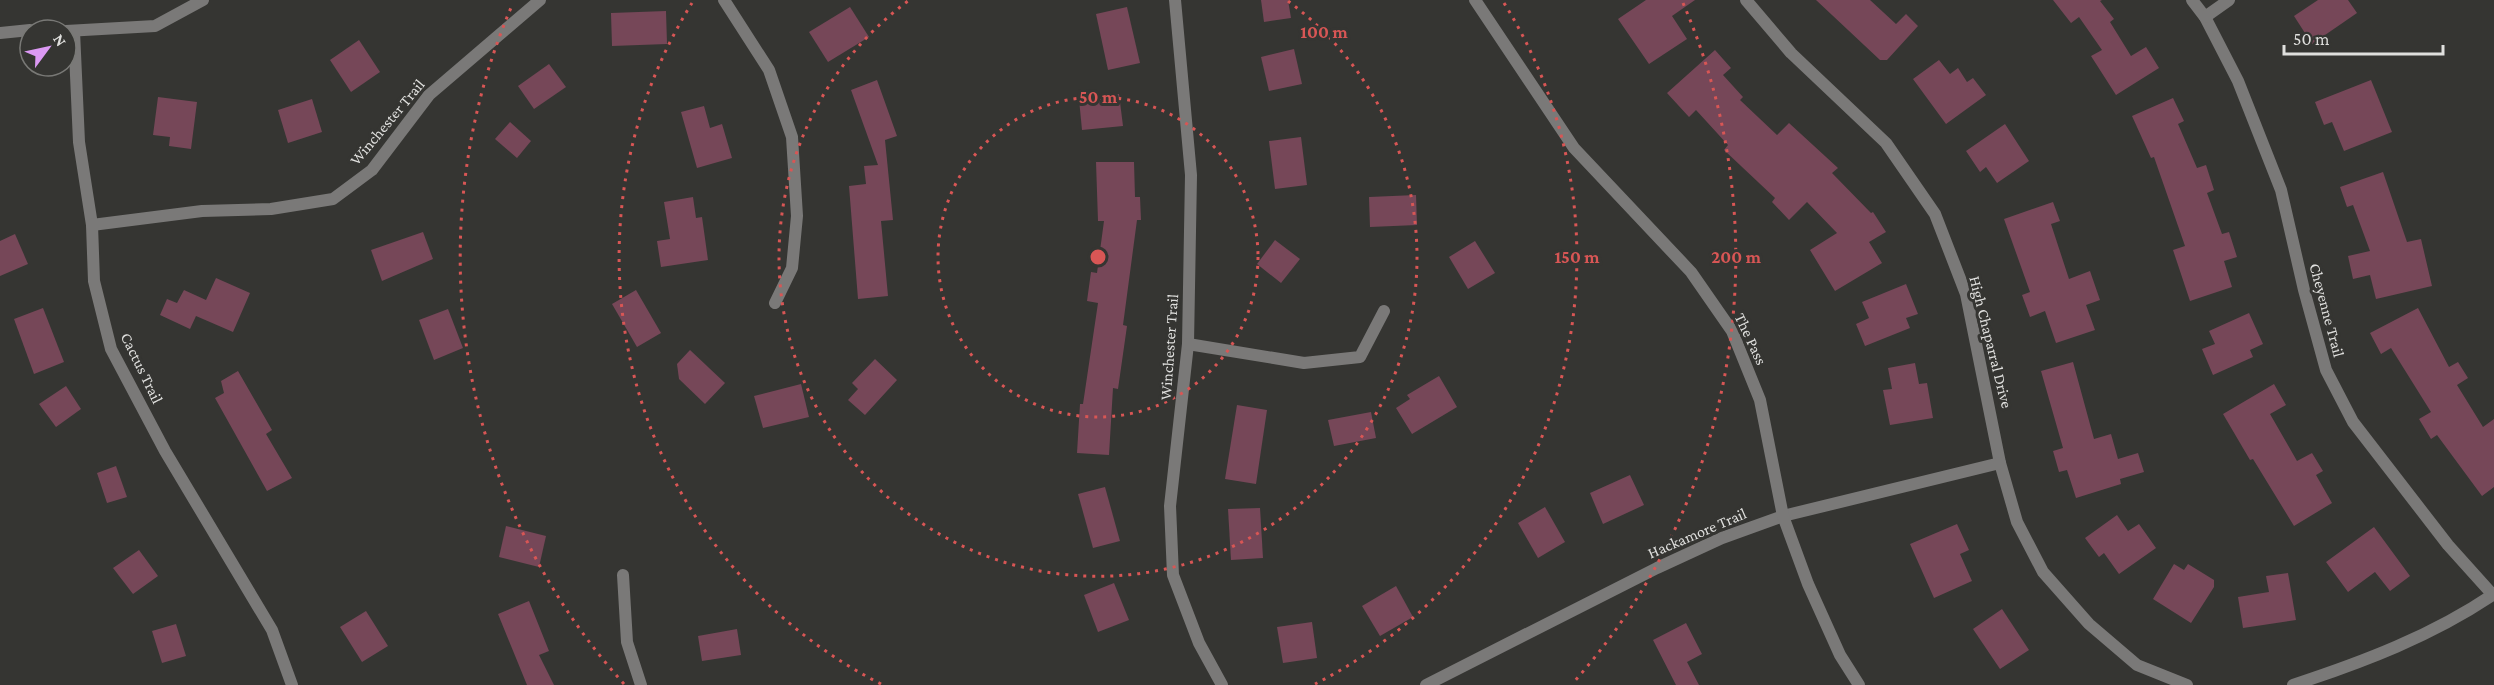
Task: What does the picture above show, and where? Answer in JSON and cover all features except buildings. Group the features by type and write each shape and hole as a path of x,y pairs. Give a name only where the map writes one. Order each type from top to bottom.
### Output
{"street":[{"path":"78,31 155,26 203,0"},
{"name":"Winchester Trail","path":"92,225 202,211 271,209 333,199 372,170 429,94 540,0"},
{"path":"724,0 769,70 792,137 797,216 792,268 776,303"},
{"name":"Winchester Trail","path":"1175,0 1191,176 1188,344 1170,506 1173,576 1199,644 1222,685"},
{"name":"The Pass","path":"1475,0 1574,148 1691,272 1732,331 1760,400 1783,516 1808,584 1840,655 1859,685"},
{"name":"High Chaparral Drive","path":"1746,0 1791,53 1886,143 1935,214 1966,294 2000,463 2017,522 2043,572 2089,624 2137,665 2187,685"},
{"name":"Cheyenne Trail","path":"2192,0 2205,17 2238,81 2281,190 2304,290 2326,370 2353,422 2442,537 2493,594"},
{"path":"2205,17 2229,0"},
{"path":"0,33 18,31"},
{"name":"Cactus Trail","path":"74,78 79,142 92,225 94,281 111,349 165,451 272,630 292,685"},
{"path":"1188,344 1304,363 1360,357 1384,311"},
{"name":"Hackamore Trail","path":"1426,685 1722,537 1783,516 2000,463"},
{"path":"623,575 627,642 641,685"},
{"path":"2293,685 2361,662 2432,632 2493,594"}]}
